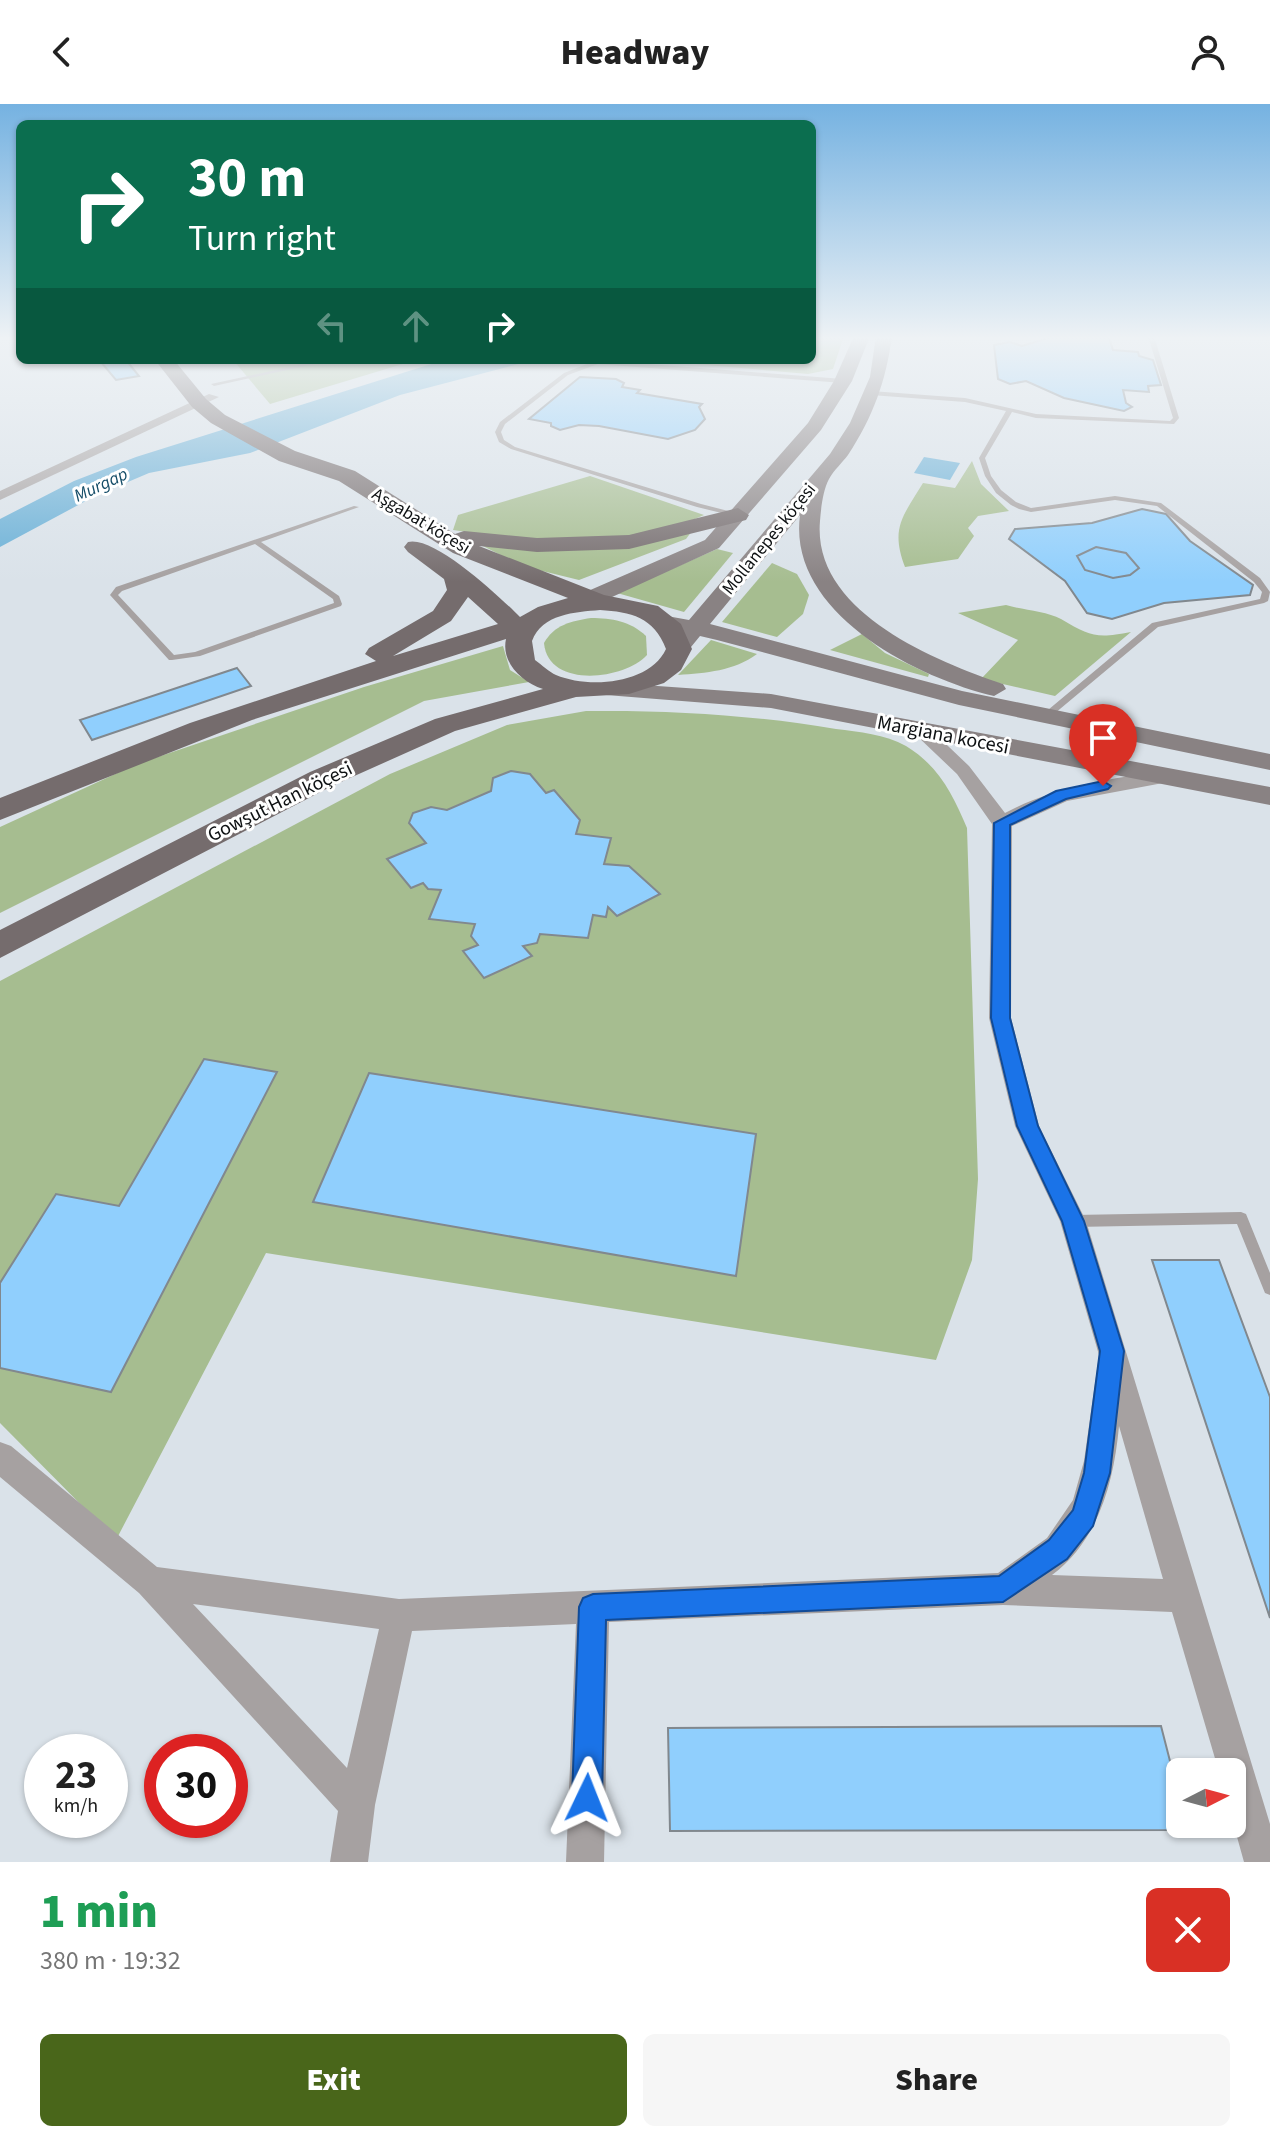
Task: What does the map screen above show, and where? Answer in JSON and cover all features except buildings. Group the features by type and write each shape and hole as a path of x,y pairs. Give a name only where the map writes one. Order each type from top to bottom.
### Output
{"main road":[{"name":"Aşgabat köçesi","path":"236,418 356,507 454,572 523,627"},
{"name":"Mollanepes köçesi","path":"590,601 712,544 820,418"},
{"name":"Mollanepes köçesi","path":"687,638 819,478 861,418"},
{"name":"Aşgabat köçesi","path":"280,453 347,476 461,548 590,601 638,608 667,623 676,635 687,638"},
{"path":"819,478 809,513 810,548 823,582 862,622 908,652 970,682 1049,712"},
{"path":"441,535 537,545 629,542 738,515"},
{"path":"272,703 426,629 442,616 460,590 454,572"},
{"path":"0,810 112,760 272,703 523,627 560,608 590,601"},
{"path":"523,627 517,647 520,660 531,673 572,689 615,690 660,674 673,662 687,638"},
{"name":"Margiana kocesi","path":"687,638 959,698 1049,712 1106,729 1270,762"},
{"name":"Gowşut Han köçesi","path":"0,945 321,779 445,725 572,689"},
{"name":"Margiana kocesi","path":"615,690 771,701 1270,796"},
{"path":"1239,756 1240,791"}],"street":[{"path":"0,496 167,418"},
{"path":"922,731 963,770 1002,823 1000,1018 1027,1126 1073,1221 1263,1862"},
{"path":"1002,823 1061,795 1163,777"},
{"path":"1003,1589 1058,1549 1083,1517 1097,1473 1112,1351"},
{"path":"0,1457 150,1582 357,1805"},
{"path":"150,1582 399,1615 1003,1589 1184,1596"},
{"path":"585,1862 593,1607"},
{"path":"349,1862 357,1805 399,1615"}],"lane":[{"path":"508,418 498,432 501,441 513,448 699,506 738,515"},
{"path":"1005,418 982,458 985,474 1018,507 1031,510 1115,498 1159,504 1257,580 1266,592 1264,601 1247,607 1155,625 1049,712"},
{"path":"1076,418 1172,423 1176,418"},
{"path":"256,542 336,598 338,604 197,654 172,658 114,595 119,589 356,507"},
{"path":"1073,1221 1241,1218 1270,1289"}],"green space":[{"path":"972,461 981,484 1009,511 978,516 968,528 974,536 958,559 905,567 899,532 905,514 923,483 955,488"},
{"path":"590,476 704,515 645,533 580,540 515,538 453,530 458,515"},
{"path":"692,531 686,539 579,580 522,566 481,545 539,551"},
{"path":"717,549 733,553 684,612 617,593"},
{"path":"772,563 797,574 809,595 803,614 777,637 722,622"},
{"path":"1006,605 1055,616 1094,634 1131,632 1055,696 981,679 1018,640 958,613"},
{"path":"591,618 620,621 634,627 646,636 647,655 636,664 605,674 572,674 559,668 549,658 544,643 564,625"},
{"path":"862,634 885,653 929,674 928,677 830,650"},
{"path":"711,640 757,654 729,668 678,675"},
{"path":"503,646 510,670 529,682 424,701 0,913 0,827 137,764 364,687"},
{"path":"586,711 649,711 743,717 872,734 898,742 918,754 936,772 950,793 967,828 978,1179 972,1260 936,1360 266,1253 116,1540 0,1423 0,981 390,774 507,725"}],"water":[{"name":"Murgap","path":"260,418 340,418 250,453 149,473 95,496 0,547 0,519 74,481 136,457"},
{"path":"924,457 960,463 950,480 914,473"}],"route":[{"path":"587,1798 593,1607 1003,1589 1058,1549 1083,1517 1097,1473 1112,1351 1073,1221 1027,1126 1000,1018 1002,823 1024,809 1061,795 1103,786"}]}
